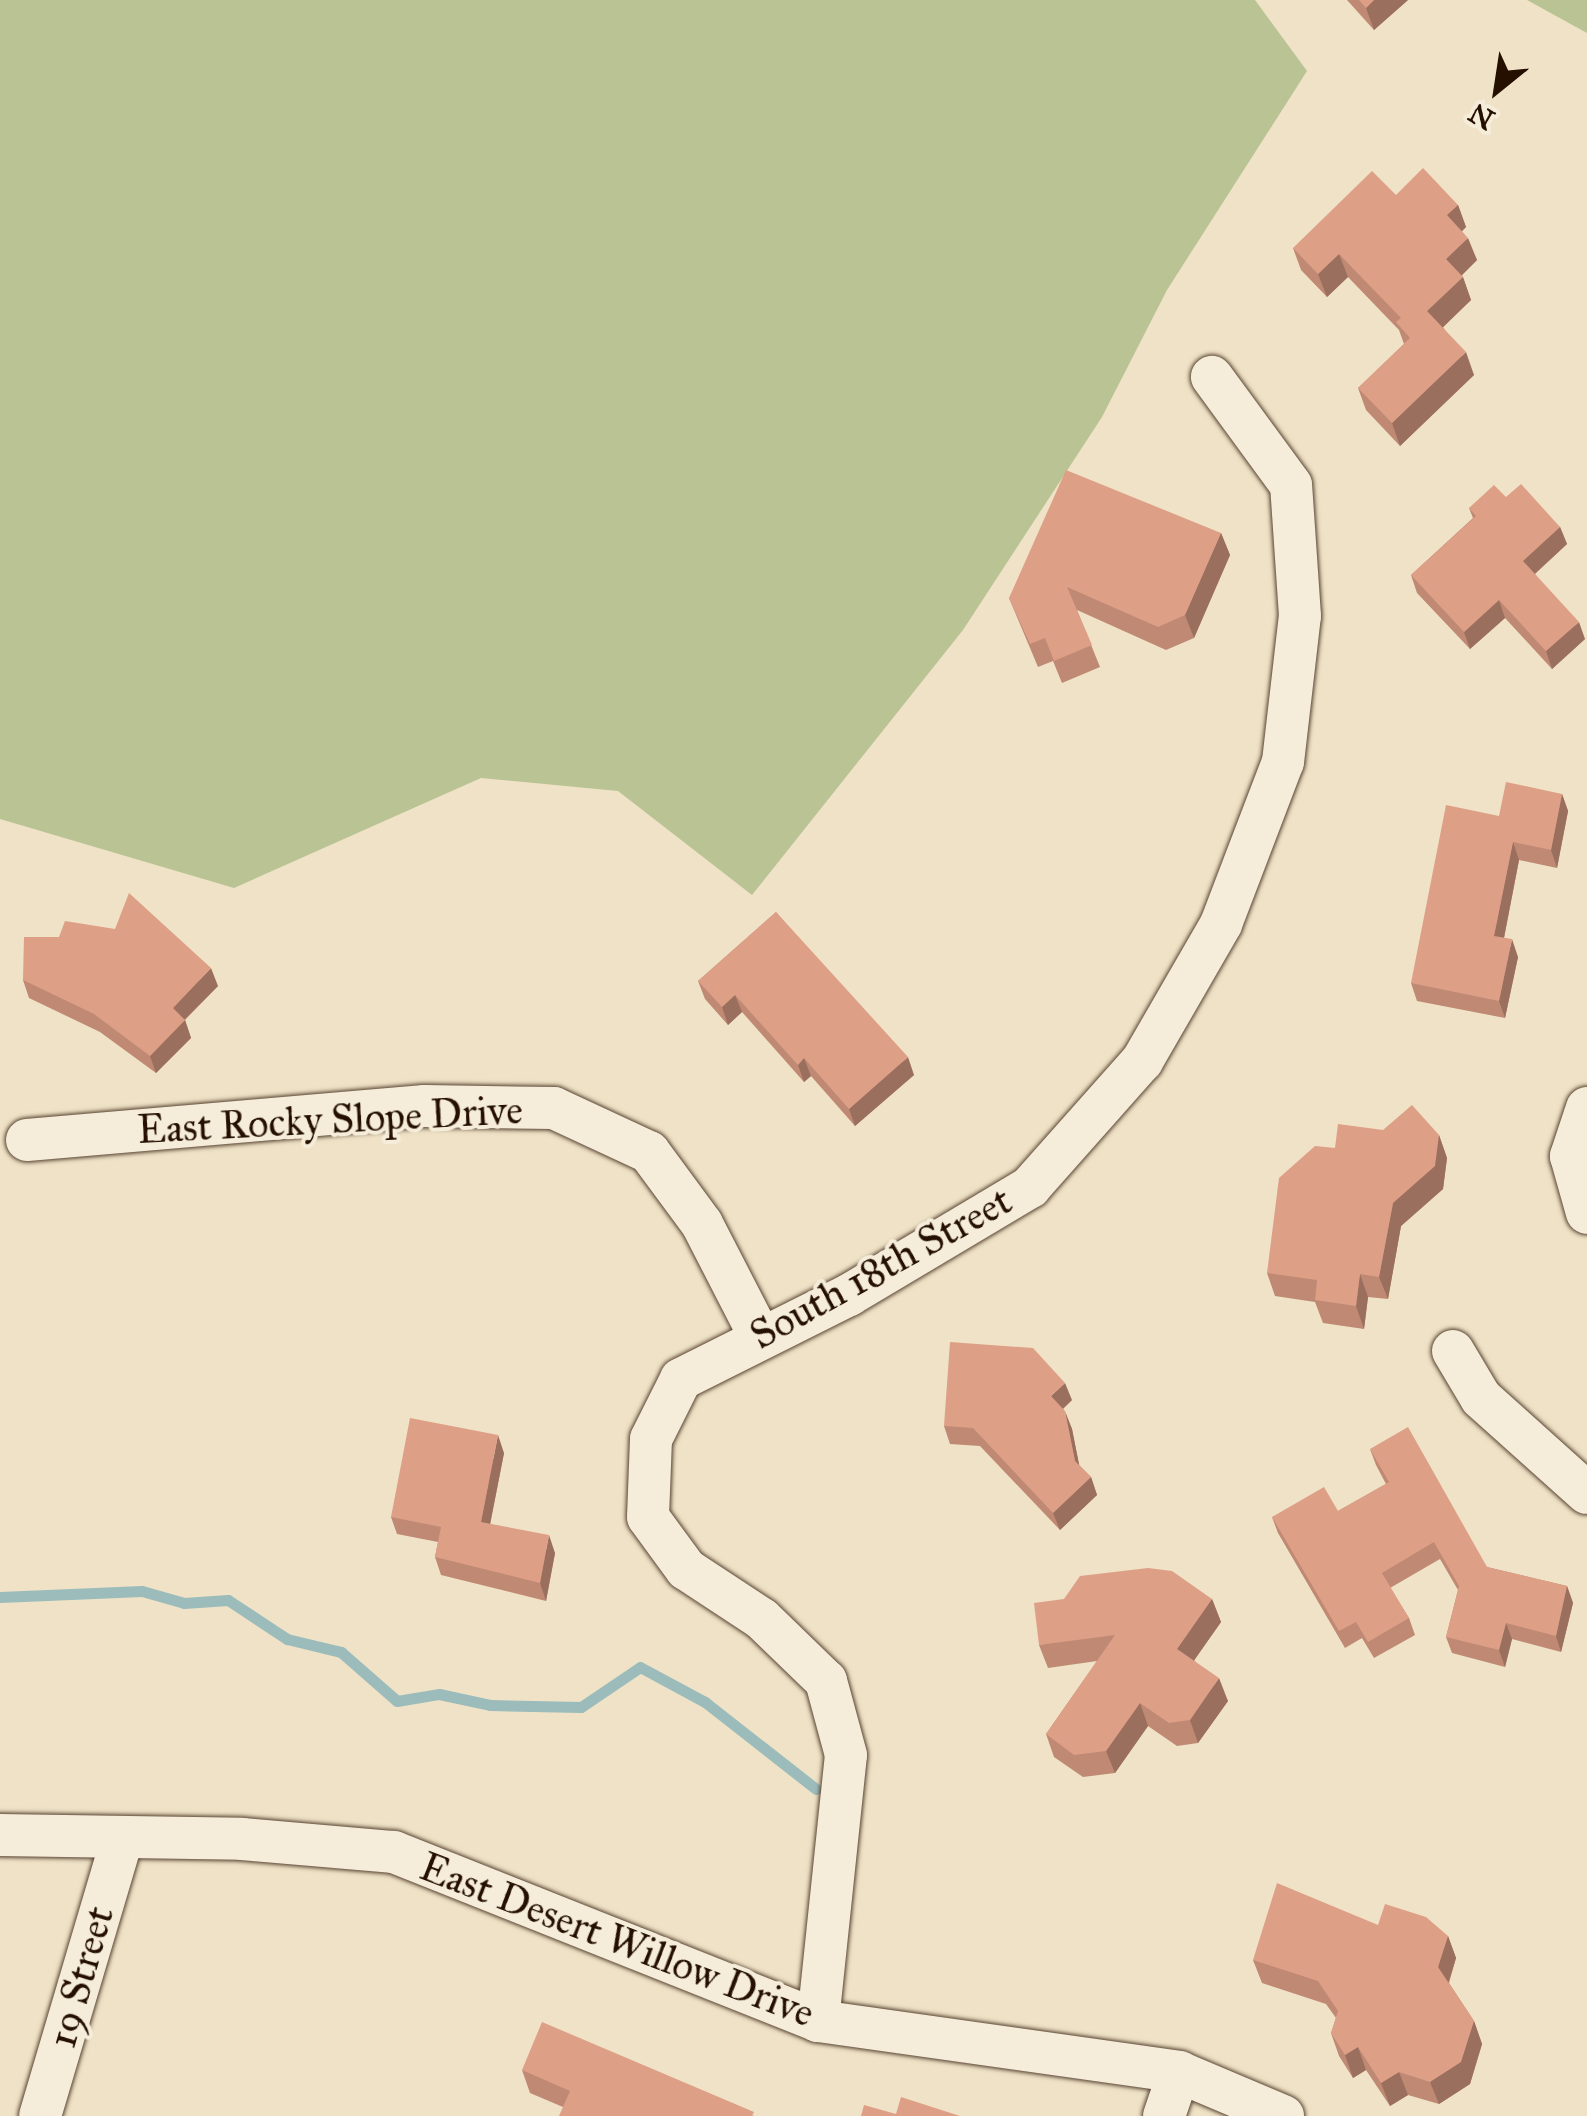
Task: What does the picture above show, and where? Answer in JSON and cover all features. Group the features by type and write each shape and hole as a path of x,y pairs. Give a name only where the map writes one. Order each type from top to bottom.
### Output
{"street":[{"name":"South 18th Street","path":"818,2021 846,1756 826,1681 762,1618 686,1569 648,1516 651,1440 681,1379 759,1335 849,1295 1030,1187 1142,1062 1221,924 1283,762 1300,616 1291,485 1212,376"},
{"name":"East Rocky Slope Drive","path":"28,1140 425,1106 554,1108 650,1152 702,1224 759,1335"},
{"path":"1587,1108 1571,1156 1587,1213"},
{"path":"1453,1351 1481,1398 1587,1493"},
{"name":"East Desert Willow Drive","path":"0,1836 242,1839 394,1852 818,2021 1179,2072 1283,2116"},
{"name":"19 Street","path":"40,2116 122,1838"},
{"path":"1164,2116 1179,2072"}],"green space":[{"path":"0,0 1255,0 1307,71 1167,290 1102,417 963,630 752,895 618,791 481,778 234,888 0,819"},
{"path":"1527,0 1587,0 1587,33"}],"building":[{"path":"1423,168 1458,205 1447,215 1468,238 1446,259 1463,277 1427,311 1466,352 1392,423 1358,388 1410,338 1396,322 1401,318 1339,254 1318,274 1293,248 1372,171 1396,195"},
{"path":"1066,470 1221,533 1185,615 1158,627 1067,587 1092,645 1054,661 1045,638 1030,644 1009,598"},
{"path":"1521,484 1560,527 1523,561 1579,622 1546,651 1499,600 1464,632 1411,575 1476,516 1469,508 1494,485 1506,497"},
{"path":"1506,782 1562,794 1551,850 1513,842 1494,936 1512,939 1499,1001 1411,983 1446,805 1499,816"},
{"path":"129,893 211,968 173,1008 185,1020 150,1056 94,1014 23,980 24,937 59,937 65,921 115,929"},
{"path":"776,912 908,1057 849,1109 804,1058 798,1065 735,995 722,1007 698,981"},
{"path":"1412,1105 1439,1135 1435,1166 1393,1203 1379,1277 1360,1274 1356,1306 1315,1300 1317,1280 1267,1273 1279,1178 1315,1146 1335,1148 1338,1124 1383,1130"},
{"path":"950,1342 1033,1348 1065,1383 1051,1396 1065,1411 1075,1461 1091,1477 1053,1513 973,1428 944,1426"},
{"path":"410,1418 498,1435 481,1522 549,1535 540,1583 435,1557 441,1527 391,1517"},
{"path":"1408,1427 1487,1567 1567,1586 1556,1636 1506,1623 1499,1650 1446,1637 1459,1586 1434,1542 1382,1573 1409,1618 1368,1642 1356,1622 1339,1631 1272,1517 1324,1487 1338,1511 1389,1482 1370,1449"},
{"path":"1148,1568 1172,1571 1212,1599 1177,1649 1219,1678 1190,1720 1169,1723 1140,1703 1106,1751 1074,1755 1046,1734 1115,1635 1039,1645 1034,1603 1064,1599 1080,1576"},
{"path":"1277,1883 1378,1925 1385,1904 1426,1917 1448,1936 1438,1967 1474,2021 1461,2062 1430,2082 1399,2072 1381,2083 1358,2047 1345,2055 1331,2033 1338,2011 1318,1981 1253,1960"},
{"path":"542,2022 754,2112 752,2116 559,2116 570,2091 522,2070"},
{"path":"901,2097 960,2116 861,2116 864,2105 896,2114"}],"waterway":[{"path":"0,1597 142,1591 184,1603 228,1600 287,1639 341,1652 397,1701 439,1694 490,1705 581,1707 640,1667 705,1702 816,1789"}]}
